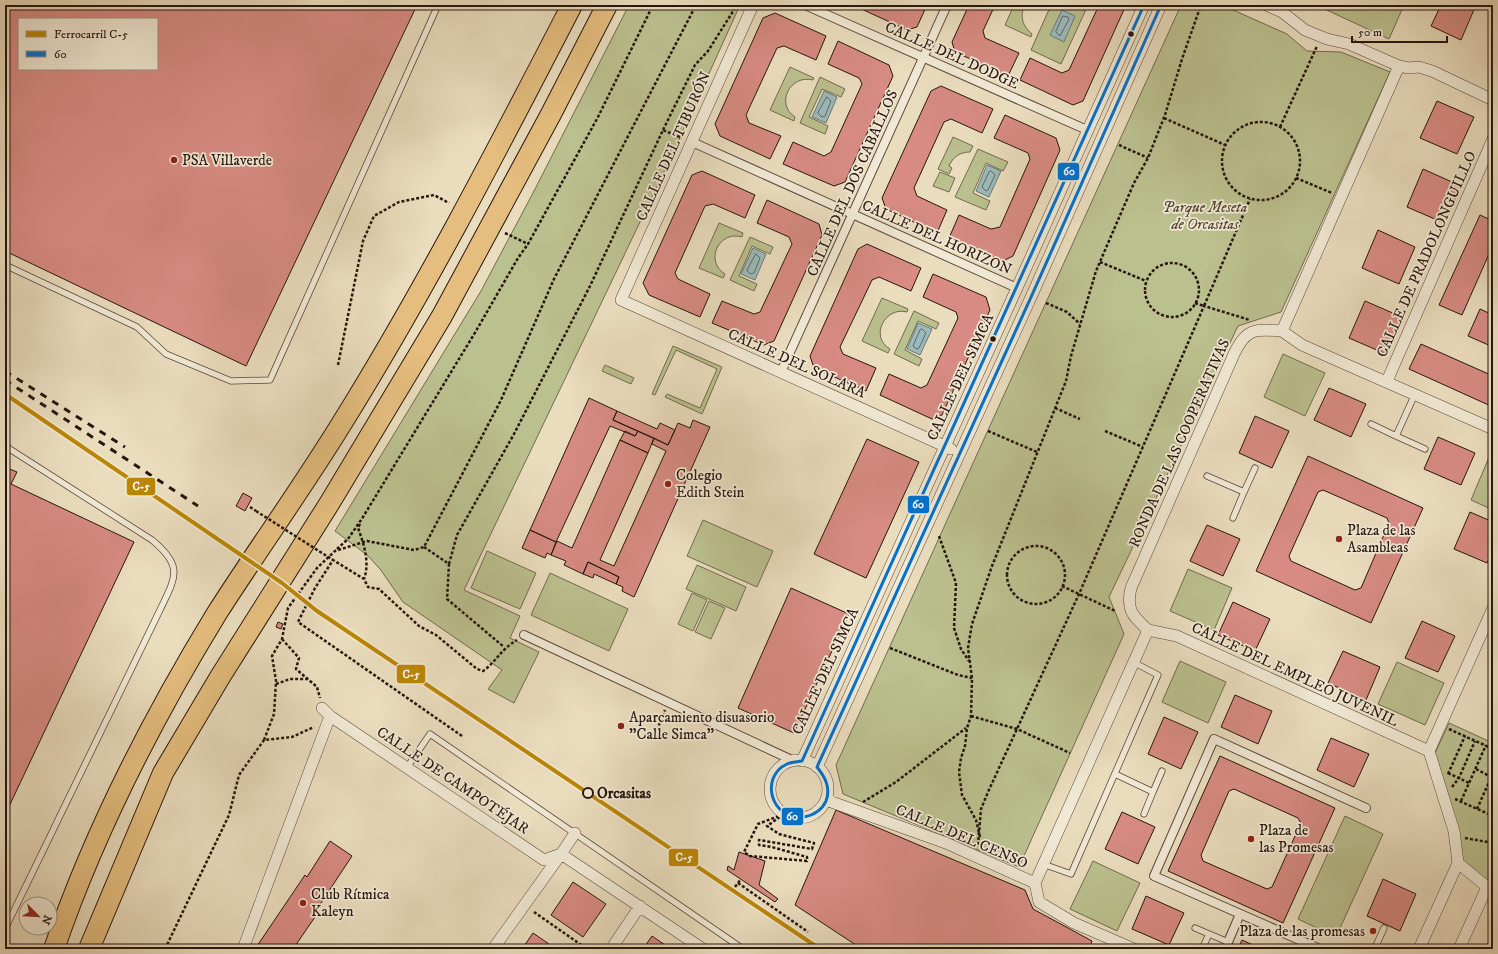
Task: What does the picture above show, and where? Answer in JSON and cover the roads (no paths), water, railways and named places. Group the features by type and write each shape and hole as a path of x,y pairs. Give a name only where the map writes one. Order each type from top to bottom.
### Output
{"highway":[{"path":"54,949 70,902 113,807 162,708 217,614 341,426 404,321 572,5"},
{"path":"89,949 163,773 220,677 329,504 442,316 551,114 607,5"}],"street":[{"name":"CALLE DEL TIBURÓN","path":"621,300 753,5"},
{"name":"CALLE DEL DODGE","path":"805,5 1087,130"},
{"name":"CALLE DEL DOS CABALLOS","path":"781,372 947,5"},
{"name":"CALLE DEL SIMCA","path":"798,761 945,446 1144,5"},
{"name":"CALLE DEL SIMCA","path":"817,767 1161,5"},
{"path":"1266,5 1282,12 1305,30 1321,37 1349,44 1399,66 1409,68 1419,67 1432,71 1493,100"},
{"path":"1399,66 1282,331 1302,345 1388,381 1493,429"},
{"name":"CALLE DE PRADOLONGUILLO","path":"1388,381 1493,139"},
{"name":"CALLE DEL HORIZON","path":"692,142 1017,288"},
{"name":"CALLE DEL SOLARA","path":"621,300 960,453"},
{"name":"RONDA DE LAS COOPERATIVAS","path":"1148,630 1135,618 1131,611 1128,601 1131,588 1234,354 1241,340 1252,331 1282,331"},
{"path":"1419,949 1458,863 1454,831 1429,751 1493,608"},
{"path":"1034,883 1148,630"},
{"name":"CALLE DEL EMPLEO JUVENIL","path":"1148,630 1177,636 1429,751"},
{"path":"524,635 798,761 817,767 825,776 828,788 826,800 821,809 813,815 798,818 784,814 775,806 771,794 771,782 780,768 798,761"},
{"name":"CALLE DE CAMPOTÉJAR","path":"243,949 326,712 408,766 544,860 561,854"},
{"path":"1320,949 1154,876 1214,739 1366,808"},
{"name":"CALLE DEL CENSO","path":"826,800 855,809 946,844 1034,883 1039,902 1074,923 1134,949"},
{"path":"494,949 523,905 561,854 574,833"},
{"path":"561,854 703,949"},
{"path":"1458,863 1490,887 1460,949"},
{"path":"611,949 640,906"},
{"path":"1228,942 1240,914"}],"lane":[{"path":"5,265 137,327 166,354 231,381 270,380 438,5"},
{"path":"1396,436 1415,394"},
{"path":"1371,424 1425,448"},
{"path":"5,446 152,540 167,554 173,564 174,575 156,619 5,929"},
{"path":"1233,518 1255,468"},
{"path":"1207,476 1244,492"},
{"path":"1043,864 1071,874 1158,675 1133,662"},
{"path":"408,766 430,734 743,949"},
{"path":"1144,814 1162,771"},
{"path":"1115,774 1153,792"},
{"path":"1195,928 1228,942"},
{"path":"1375,949 1384,928"},
{"path":"1202,949 1209,934"}],"water":[{"path":"1062,10 1075,16 1064,42 1050,35"},
{"path":"824,91 837,97 826,123 812,117"},
{"path":"987,165 1001,171 989,197 976,191"},
{"path":"753,248 766,254 755,280 741,274"},
{"path":"918,323 932,329 920,355 907,349"}],"railway":[{"path":"5,371 125,447"},
{"path":"5,380 198,506"}],"rail line":[{"name":"C-5","path":"5,394 282,583 317,611 820,949"}],"place":[{"name":"PSA Villaverde","path":"174,160"},
{"name":"Colegio Edith Stein","path":"668,484"},
{"name":"Plaza de las Asambleas","path":"1339,539"},
{"name":"Aparcamiento disuasorio \"Calle Simca\"","path":"621,726"},
{"name":"Orcasitas","path":"588,793"},
{"name":"Plaza de las Promesas","path":"1251,839"},
{"name":"Club Rítmica Kaleyn","path":"303,903"},
{"name":"Plaza de las promesas","path":"1373,931"}],"park label":[{"name":"Parque Meseta de Orcasitas","path":"1205,216"}]}
